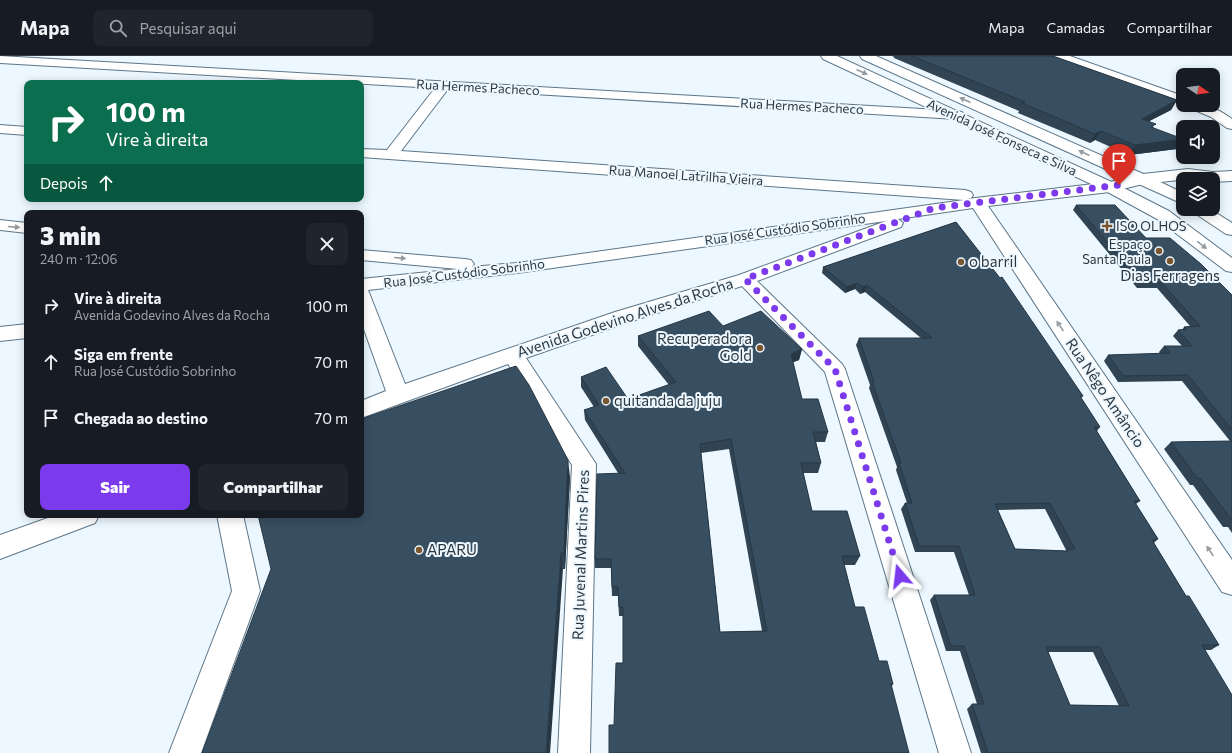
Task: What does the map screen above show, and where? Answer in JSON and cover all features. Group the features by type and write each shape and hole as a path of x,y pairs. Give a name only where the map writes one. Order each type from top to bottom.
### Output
{"street":[{"name":"Avenida José Fonseca e Silva","path":"827,56 1110,187 1163,215 1232,267"},
{"name":"Avenida José Fonseca e Silva","path":"866,56 1143,179 1176,196"},
{"path":"1059,56 1176,98"},
{"name":"Rua Hermes Pacheco","path":"0,60 325,80"},
{"name":"Rua Hermes Pacheco","path":"364,82 444,85 957,115"},
{"path":"391,155 444,85"},
{"path":"1211,112 1232,125"},
{"path":"0,129 24,131"},
{"name":"Rua Manoel Latrilha Vieira","path":"364,153 1010,198"},
{"path":"1193,172 1232,163 1232,166"},
{"name":"Rua José Custódio Sobrinho","path":"364,285 517,268 934,208 1110,187 1143,179 1176,175"},
{"name":"Rua José Custódio Sobrinho","path":"1220,177 1232,176"},
{"name":"Rua Nêgo Amâncio","path":"978,203 1232,583"},
{"name":"Avenida Godevino Alves da Rocha","path":"364,409 398,395 513,355 622,318 745,279 934,208"},
{"path":"1210,216 1232,230"},
{"path":"0,225 24,228"},
{"path":"364,255 517,268"},
{"path":"745,279 835,369 955,753"},
{"path":"364,302 398,395"},
{"path":"0,334 24,331"},
{"name":"Rua Juvenal Martins Pires","path":"513,355 584,464 574,753"},
{"path":"0,547 78,518"},
{"path":"185,753 246,591 231,518"}],"building":[{"path":"912,56 1053,56 1176,100 1142,119 1156,124 1151,127 1176,136 1176,140 1135,145 1101,131 1095,134 1022,103 1025,102"},
{"path":"1076,205 1115,205 1146,238 1170,238 1201,264 1232,295 1232,430 1188,375 1123,376 1108,355 1170,353 1164,346 1192,346 1178,330 1187,329 1184,327 1200,326 1161,282 1141,282"},
{"path":"956,222 1000,278 1002,277 1083,396 1080,396 1100,427 1094,427 1140,501 1134,501 1158,539 1152,540 1186,596 1189,596 1219,645 1202,645 1232,695 1232,753 988,753 972,704 984,704 964,646 951,646 934,595 975,595 959,546 919,546 905,503 912,503 899,463 901,463 872,382 874,382 859,338 932,338 867,285 863,287 857,283 847,287 823,267","holes":["1050,503 1075,549 1067,549 1068,551 1015,549 995,504","1046,647 1100,647 1129,706 1070,705"]},
{"path":"709,311 723,326 761,311 802,349 791,354 802,399 818,399 828,432 813,432 821,463 801,463 812,511 847,511 860,556 842,556 855,607 864,607 879,661 887,661 893,684 891,684 909,753 609,753 609,725 614,725 616,663 623,663 623,607 619,607 618,587 612,587 611,559 595,559 597,474 625,473 584,410 599,405 581,377 606,367 628,399 676,382 638,336","holes":["731,439 767,631 720,632 700,444"]},
{"name":"APARU","path":"516,366 529,385 568,460 564,553 561,553 546,753 202,753 271,569 259,518 364,518 364,418"},
{"path":"1232,441 1232,520 1200,478 1197,478 1171,442"}],"place":[{"name":"ISO OLHOS","path":"1107,226"},
{"name":"Espaço Santa Paula","path":"1159,251"},
{"name":"Dias Ferragens","path":"1170,261"},
{"name":"o barril","path":"961,262"},
{"name":"Recuperadora Gold","path":"760,348"},
{"name":"quitanda da juju","path":"606,401"},
{"name":"APARU","path":"419,550"}],"route":[{"path":"900,576 835,369 745,279 934,208 1119,185"}]}
